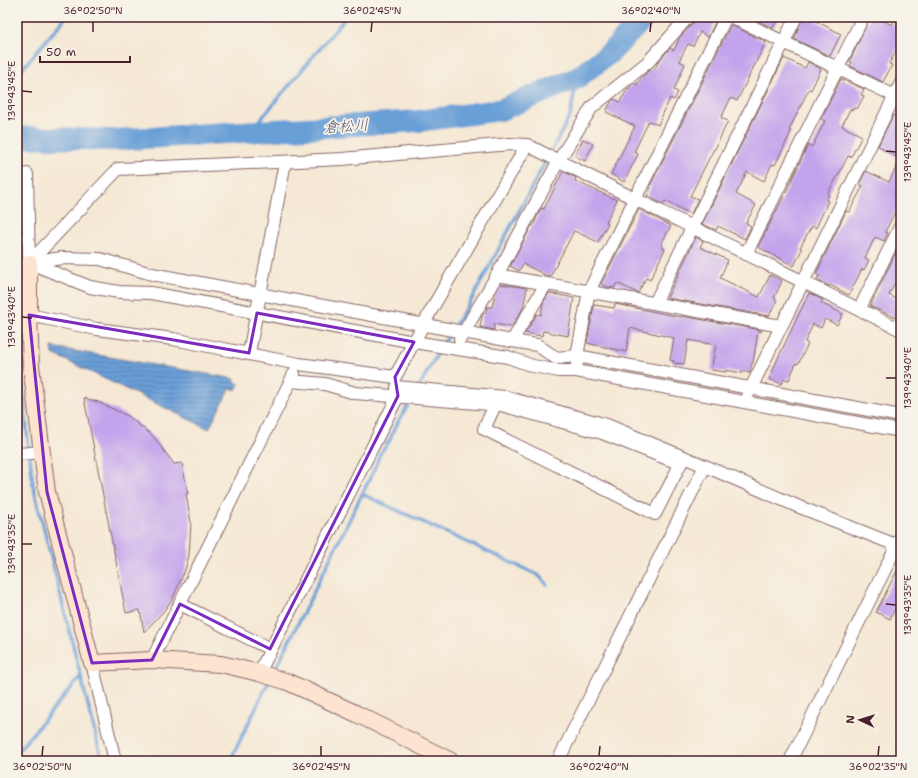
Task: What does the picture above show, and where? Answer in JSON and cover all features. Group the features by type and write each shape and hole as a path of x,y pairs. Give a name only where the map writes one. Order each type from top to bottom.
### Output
{"street":[{"path":"456,349 559,160 592,107 648,62 688,17"},
{"path":"576,371 577,356 589,291 726,17"},
{"path":"732,17 898,97"},
{"path":"655,303 796,17"},
{"path":"746,254 863,17"},
{"path":"744,402 803,282 898,97 901,83"},
{"path":"29,263 118,169 342,159 510,144 527,145 901,330"},
{"path":"259,673 397,387 414,342 527,145"},
{"path":"249,354 285,162"},
{"path":"27,174 31,366 47,492 92,663 115,761"},
{"path":"859,310 901,225"},
{"path":"29,263 62,258 100,259 152,274 537,345 556,358 577,356 751,387 901,416"},
{"path":"29,263 90,287 119,292 151,293 414,342 508,357 533,366 559,371 576,371 901,431"},
{"path":"497,275 781,326"},
{"path":"512,341 546,284"},
{"path":"29,315 97,329 173,339 300,364 397,387 495,405 602,433 682,460 705,466 797,506 900,543 790,761"},
{"path":"533,366 537,345"},
{"path":"152,660 300,364"},
{"path":"291,381 325,384 355,393 397,387 505,397 607,425 682,460"},
{"path":"495,405 484,429 655,514 682,460"},
{"path":"17,456 19,454 42,452"},
{"path":"558,761 705,466"},
{"path":"180,604 270,649"},
{"path":"92,663 152,660 221,664 259,673 288,682 357,714 451,761"}],"highlighted area":[{"path":"257,313 414,342 395,377 398,396 270,649 180,604 152,660 92,663 47,492 29,315 249,353"}],"water":[{"path":"52,347 235,379 234,381 239,384 236,390 230,388 209,429 53,354"}],"building":[{"path":"695,17 704,21 706,17 709,17 716,21 708,37 700,32 693,46 688,44 679,61 685,64 674,90 678,92 674,100 670,98 658,125 649,121 634,152 638,154 624,182 611,174 635,126 606,112 614,99 620,102 628,88 629,89 633,83 637,85 641,78 652,68 655,69 658,62 670,48 674,50 680,37 694,22"},
{"path":"761,17 779,17 773,28 758,21"},
{"path":"803,17 819,17 816,21 841,34 830,56 794,39"},
{"path":"870,17 876,17 892,25 896,17 901,17 901,42 889,64 892,65 883,82 850,66 852,62 850,61"},
{"path":"731,25 766,42 737,101 731,98 721,118 728,121 690,196 698,199 691,214 665,201 663,204 647,196 651,187 650,186"},
{"path":"784,58 805,68 808,62 821,69 811,90 809,89 789,130 791,131 790,134 775,165 772,164 764,181 747,172 736,194 756,205 746,223 751,226 745,239 718,226 716,230 702,224"},
{"path":"841,79 864,89 861,95 864,96 857,109 850,109 842,126 862,136 851,157 848,156 828,193 829,194 826,200 828,201 816,228 812,226 810,229 800,248 802,249 794,266 758,247 808,145 812,147 825,121 821,119"},
{"path":"893,115 901,119 901,200 885,232 888,233 884,241 875,237 865,258 869,260 864,270 862,269 849,295 817,280 819,276 816,274 846,211 849,212 863,186 859,184 866,171 889,182 900,159 878,146"},
{"path":"583,139 593,144 585,161 575,156"},
{"path":"563,171 576,178 575,181 617,200 606,222 608,223 598,242 574,231 550,277 523,264 519,271 510,266 532,225 533,226 541,208 544,209"},
{"path":"639,209 671,226 661,244 665,249 650,280 646,278 638,293 617,283 614,288 601,284"},
{"path":"696,237 703,241 700,247 728,260 720,278 759,297 770,275 782,281 774,298 776,299 776,303 769,316 667,298"},
{"path":"901,242 901,271 889,295 901,301 901,320 870,306"},
{"path":"500,284 527,288 523,308 511,327 494,324 494,330 480,327 482,316 486,313 487,307 492,307 495,294"},
{"path":"549,293 574,298 568,336 543,331 542,336 525,333 537,314 541,315 543,303"},
{"path":"809,293 823,300 821,303 843,314 837,325 825,319 821,328 813,324 805,342 808,344 798,364 796,363 789,380 784,379 782,384 769,379"},
{"path":"615,304 681,317 762,330 761,332 758,331 750,373 742,371 742,373 726,370 726,372 711,370 716,345 688,340 684,364 673,363 674,361 670,360 674,338 630,328 626,352 587,343 594,305 614,308"},
{"path":"84,398 98,402 128,416 153,436 174,464 182,463 188,494 186,494 191,522 189,555 185,570 172,600 144,632 140,610 126,613"},
{"path":"901,563 901,596 890,619 876,612"}],"waterway":[{"path":"17,75 66,17"},
{"path":"251,131 346,17"},
{"name":"倉松川","path":"17,137 113,140 418,121 500,110 577,78 610,53 645,17"},
{"path":"454,327 473,297 570,116 577,78"},
{"path":"443,344 451,332"},
{"path":"17,340 33,485 102,761"},
{"path":"419,387 440,349"},
{"path":"273,674 374,470 380,454 390,440 393,431 411,400"},
{"path":"362,494 538,575 547,584"},
{"path":"17,752 81,676"},
{"path":"230,761 269,681"}]}
